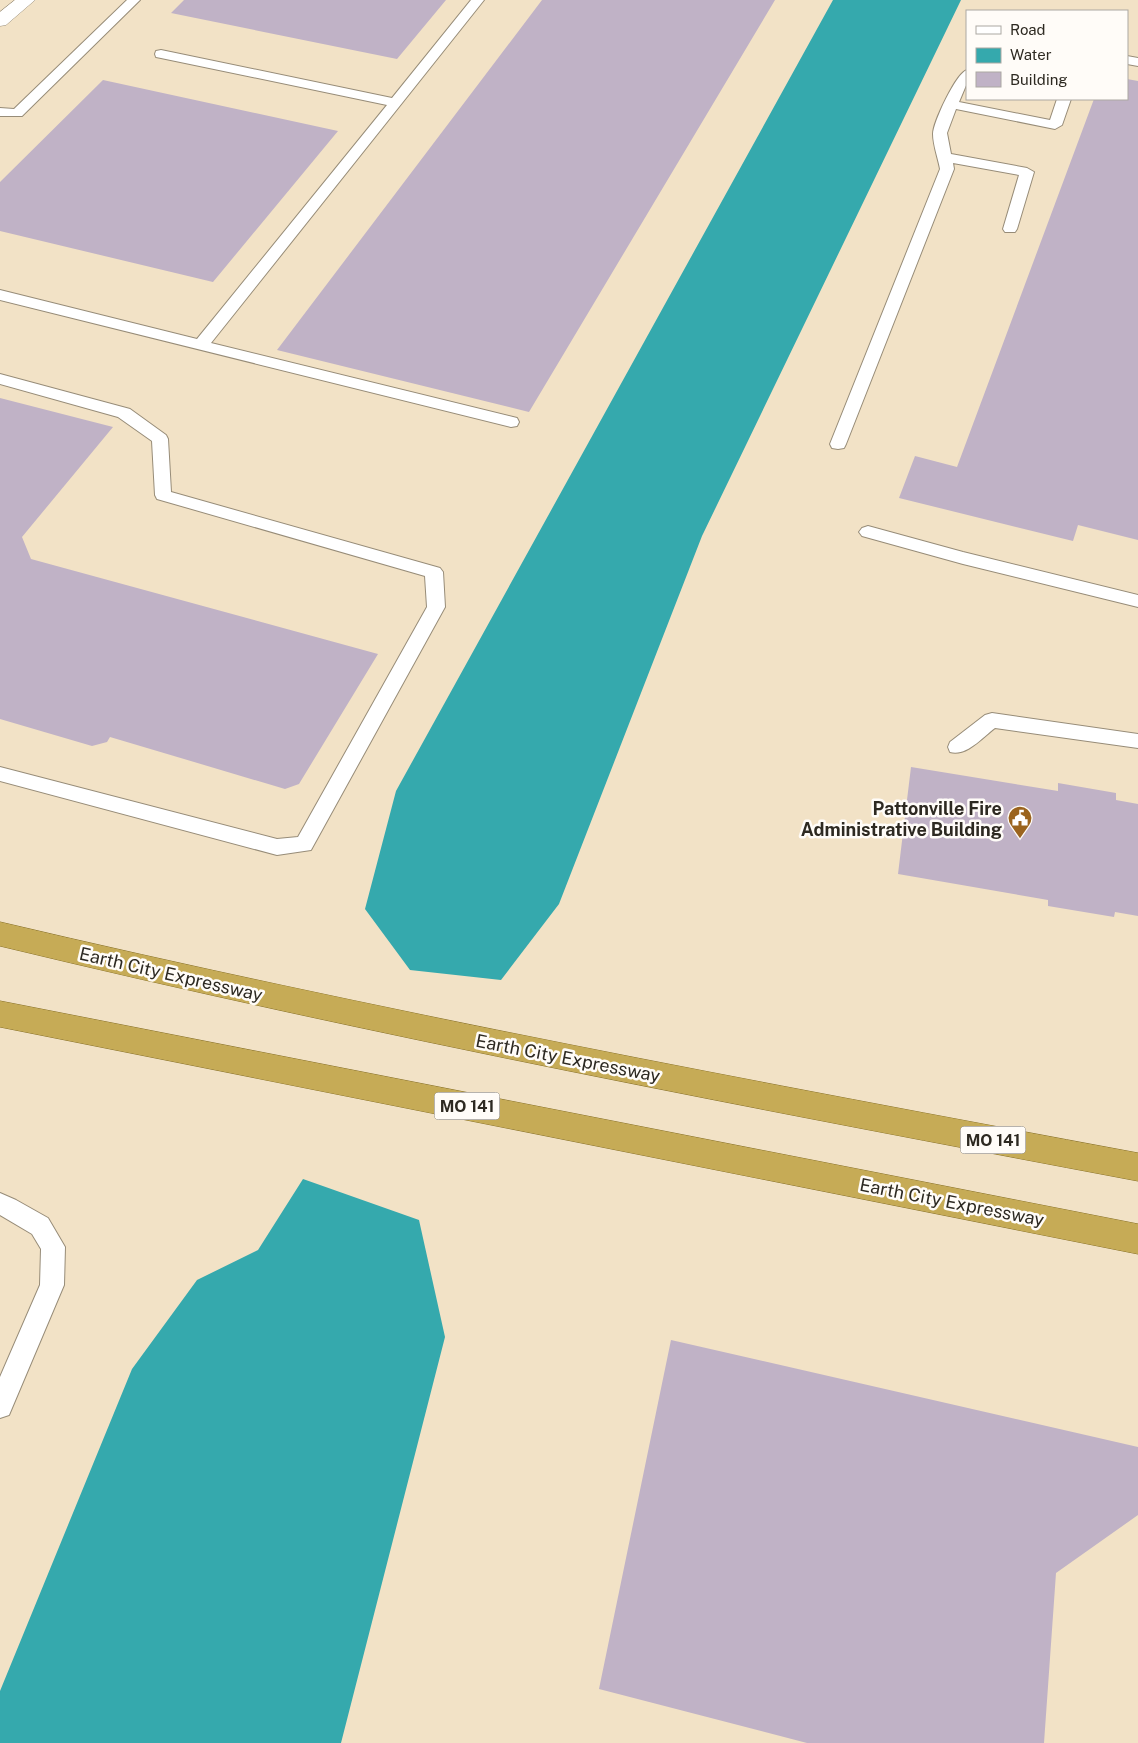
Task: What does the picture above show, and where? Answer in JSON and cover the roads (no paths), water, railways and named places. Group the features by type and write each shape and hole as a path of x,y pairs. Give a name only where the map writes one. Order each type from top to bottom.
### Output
{"highway":[{"name":"Earth City Expressway","path":"0,934 169,975 450,1035 849,1114 1138,1167"},
{"name":"Earth City Expressway","path":"0,1014 1138,1239"}],"street":[{"path":"0,21 26,0"}],"lane":[{"path":"0,112 17,113 134,0"},
{"path":"202,345 478,0"},
{"path":"161,54 396,103"},
{"path":"838,444 948,169 940,133 959,84 966,75"},
{"path":"951,104 1055,125 1064,100"},
{"path":"945,157 1027,172 1010,229"},
{"path":"0,295 511,422"},
{"path":"0,379 124,413 160,439 163,496 434,572 436,607 304,844 277,847 0,774"},
{"path":"868,532 963,558 1138,601"},
{"path":"957,747 992,720 1138,741"},
{"path":"0,1204 40,1226 53,1247 52,1285 0,1406"}],"water":[{"path":"833,0 961,0 702,536 559,904 501,980 410,970 365,909 396,791"},
{"path":"303,1179 419,1220 445,1337 341,1743 0,1743 0,1691 132,1369 197,1280 258,1250"}],"place":[{"name":"Pattonville Fire Administrative Building","path":"1020,839"}]}
